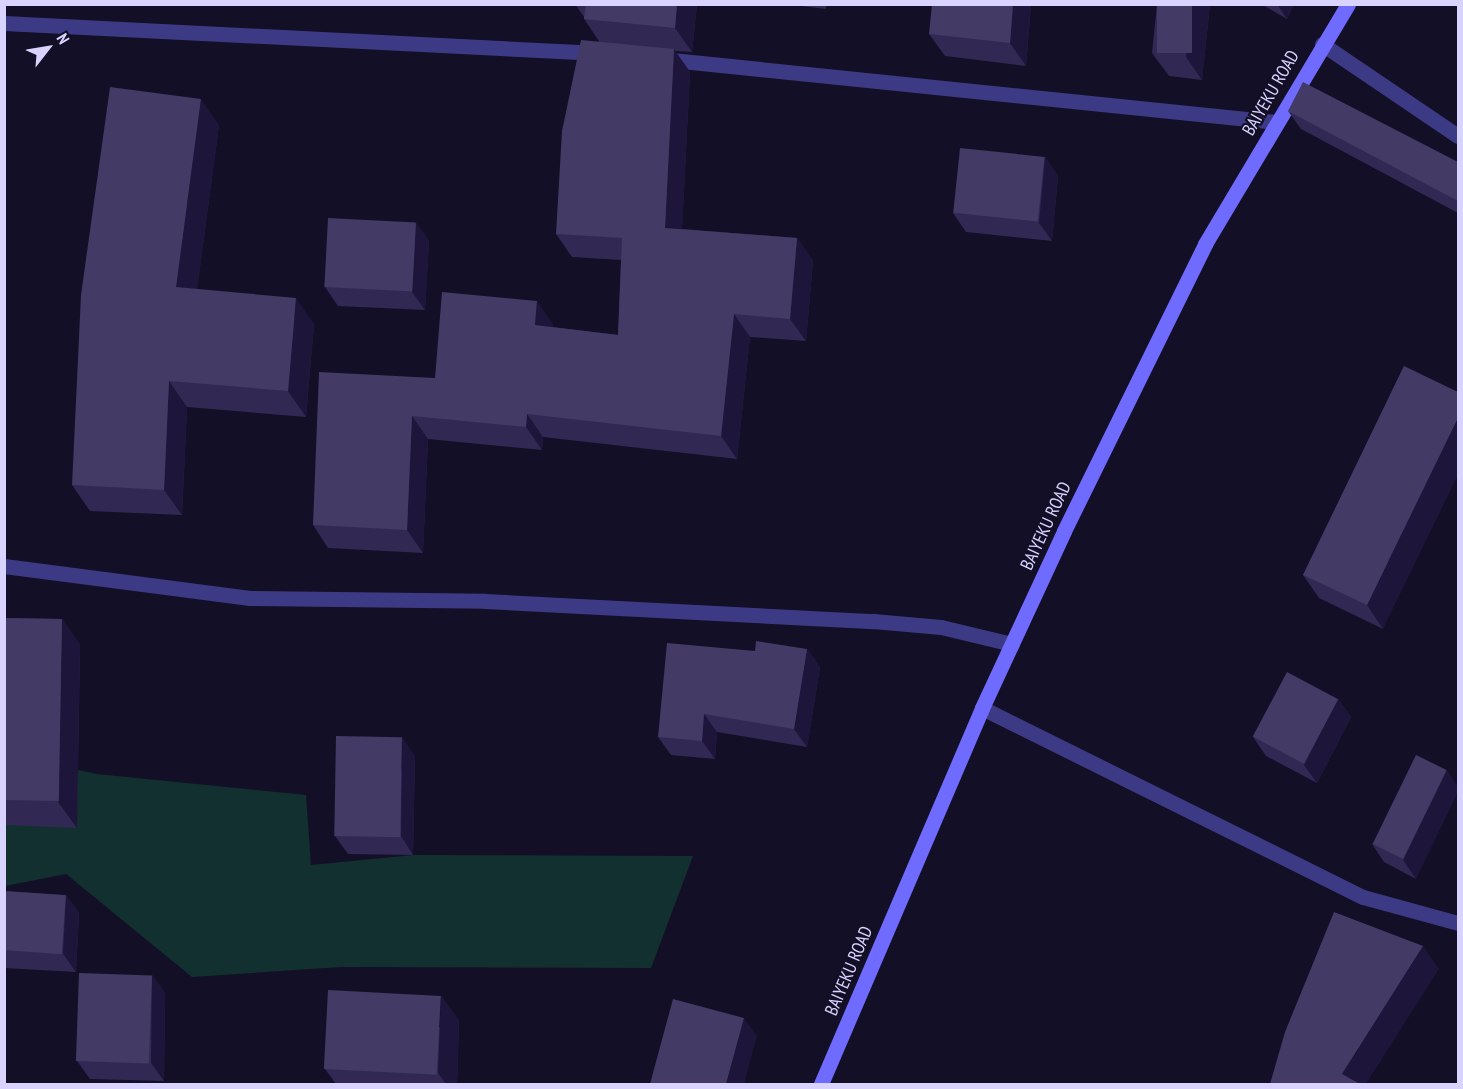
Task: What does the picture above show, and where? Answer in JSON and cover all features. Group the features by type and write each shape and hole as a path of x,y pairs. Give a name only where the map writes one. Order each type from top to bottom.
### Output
{"main road":[{"name":"BAIYEKU ROAD","path":"821,1084 982,708 1205,244 1322,44 1348,4"}],"street":[{"path":"4,23 615,54"},
{"path":"1322,44 1458,136"},
{"path":"639,57 1277,122"},
{"path":"4,566 250,598 485,601 873,621 941,627 1012,644"},
{"path":"982,708 1363,897 1458,923"}],"green space":[{"path":"5,754 97,774 306,795 311,865 413,855 693,856 651,968 341,967 192,977 66,874 5,886"}],"building":[{"path":"586,4 677,4 675,28 584,19"},
{"path":"932,4 1013,4 1010,43 929,34"},
{"path":"1157,4 1192,4 1192,53 1157,53"},
{"path":"581,40 674,49 665,228 797,238 790,319 734,314 721,436 527,414 526,427 412,416 407,530 313,525 319,372 435,378 442,292 537,301 535,325 618,335 622,238 556,234 562,131"},
{"path":"1303,82 1458,162 1458,201 1288,111"},
{"path":"110,87 201,99 176,287 296,298 288,391 169,381 164,490 72,485 81,295"},
{"path":"960,148 1045,157 1038,222 953,213"},
{"path":"328,218 416,223 412,292 324,287"},
{"path":"1404,366 1458,392 1458,418 1367,605 1303,575"},
{"path":"4,618 62,619 59,801 4,800"},
{"path":"756,641 807,649 794,729 704,714 702,741 658,737 667,643 755,651"},
{"path":"1287,672 1338,699 1304,764 1253,736"},
{"path":"336,736 402,737 400,837 334,836"},
{"path":"1416,755 1447,770 1403,859 1373,844"},
{"path":"4,891 66,895 62,954 4,950"},
{"path":"1334,912 1423,946 1342,1074 1360,1084 1270,1084 1285,1032"},
{"path":"79,973 152,976 149,1063 76,1061"},
{"path":"328,990 441,996 437,1075 324,1069"},
{"path":"673,999 744,1018 726,1084 650,1084"}]}
